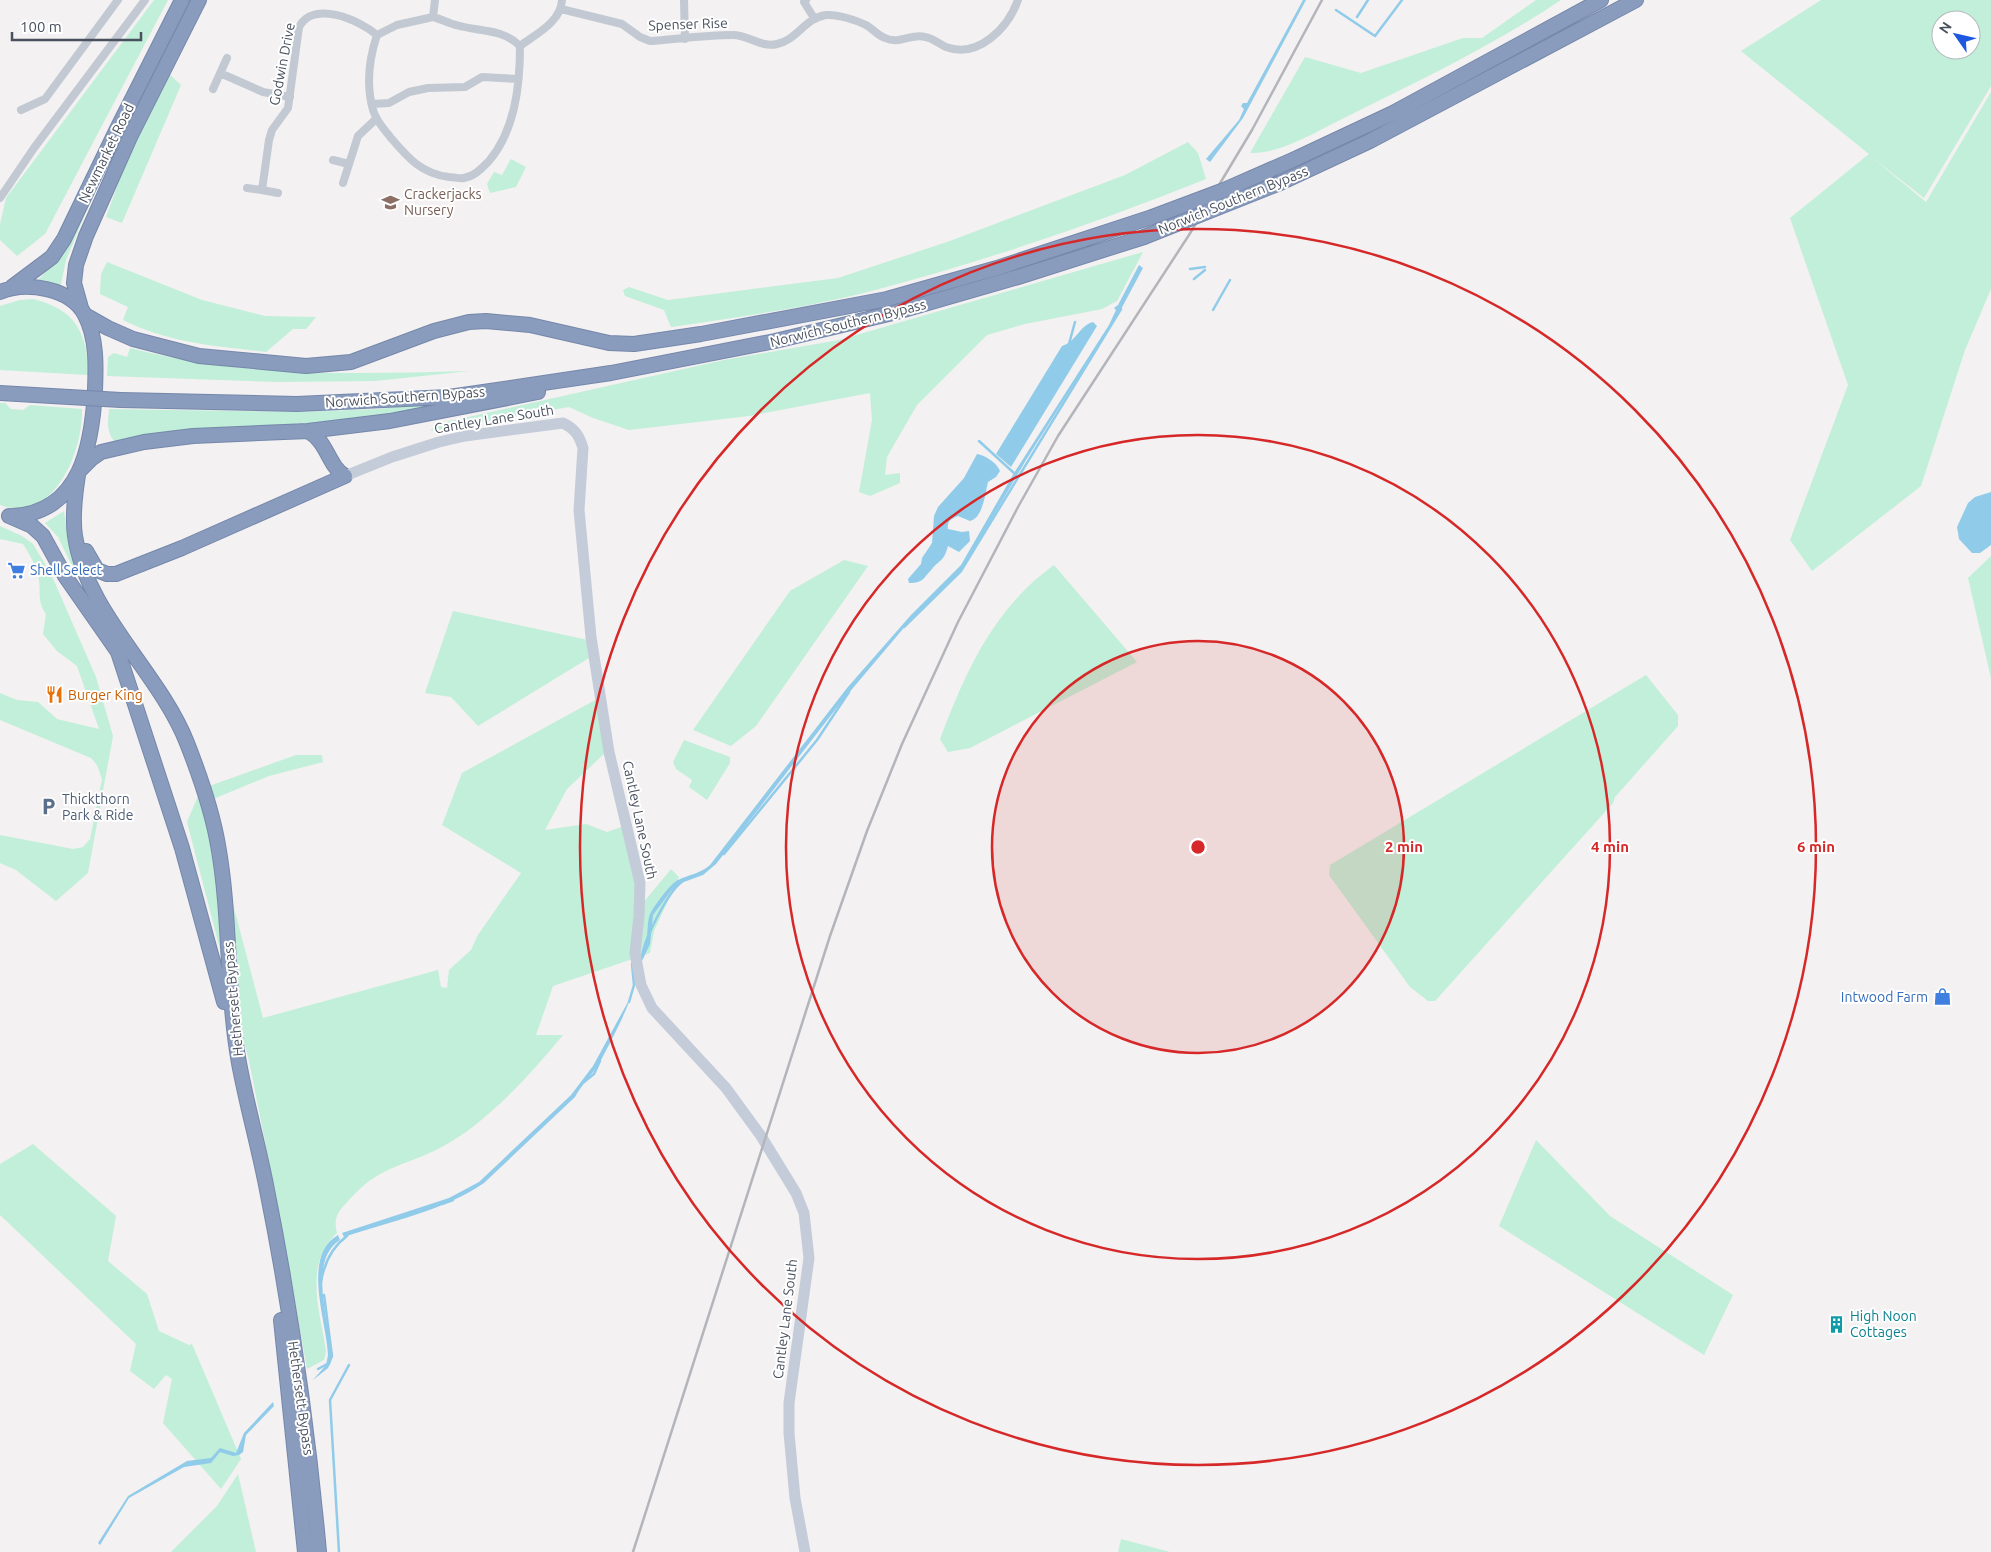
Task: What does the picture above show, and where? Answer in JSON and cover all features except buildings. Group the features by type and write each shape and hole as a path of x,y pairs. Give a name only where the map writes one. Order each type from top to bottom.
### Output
{"highway":[{"name":"Newmarket Road","path":"4,290 52,257 64,239 116,129 182,0"},
{"name":"Newmarket Road","path":"79,472 86,456 92,422 96,376 93,341 74,283 76,265 86,236 130,137 199,0"},
{"path":"4,290 27,287 53,291 71,300 84,313 108,328 133,339 199,356 306,366 350,362 434,331 469,322 486,321 530,325 609,343 634,344 701,334 887,299 997,268 1152,217 1224,190 1393,113 1601,0"},
{"name":"Norwich Southern Bypass","path":"0,393 120,400 297,404 449,396 611,373 775,341 893,313 1018,278 1144,237 1280,183 1370,141 1636,0"},
{"path":"3,516 29,515 44,509 58,499 79,472 91,459 101,452 144,442 192,436 308,431 390,422 462,409 775,341"},
{"path":"75,502 85,549 92,564 97,570 108,574 116,574 182,548 345,476 336,469 321,441 308,431"},
{"name":"Hethersett Bypass","path":"79,472 75,502 75,537 87,574 111,620 166,703 185,738 209,804 218,844 225,895 233,1019 240,1065 268,1192 290,1320 309,1442 318,1552"},
{"name":"Hethersett Bypass","path":"3,516 32,526 43,536 65,576 118,652 156,762 207,932 228,1018 238,1084 282,1324 305,1552"}],"street":[{"path":"21,110 45,99 118,0"},
{"path":"0,198 34,148 145,0"},
{"path":"433,17 435,0"},
{"path":"520,46 556,18 562,9 562,0"},
{"path":"684,0 685,39"},
{"path":"803,2 814,18 835,16 866,25 879,36 896,42 924,36 946,47 971,48 998,33 1008,21 1018,0"},
{"name":"Spenser Rise","path":"562,9 622,24 640,37 650,41 735,35 766,45 776,44 786,41 814,18"},
{"name":"Godwin Drive","path":"262,190 269,140 272,130 288,108 299,27 307,15 320,12 348,16 360,22 377,35"},
{"path":"433,17 456,25 498,32 508,36 520,46 520,67 512,120 501,146 479,172 464,179 442,176 422,169 407,158 376,119 368,84 377,35 397,24 433,17"},
{"path":"213,89 226,58"},
{"path":"220,73 263,92 290,97"},
{"path":"372,104 389,103 409,92 428,88 465,87 482,77 517,79"},
{"path":"343,183 358,136 376,119"},
{"path":"333,160 349,164"},
{"path":"247,188 278,192"},
{"name":"Cantley Lane South","path":"345,476 400,454 465,436 549,423 562,423 577,433 582,448 579,510 591,637 609,752 640,883 639,916 634,953 641,985 652,1008 726,1088 761,1136 796,1193 804,1213 809,1258 789,1403 789,1433 795,1498 805,1552"}],"green space":[{"path":"154,0 168,0 45,234 17,256 0,240 0,224 6,198"},
{"path":"1536,0 1561,0 1510,32 1457,61 1313,134 1274,150 1250,153 1305,57 1361,73 1463,38 1482,38"},
{"path":"1821,0 1991,0 1991,86 1924,198 1869,155 1926,202 1991,92 1991,289 1965,350 1921,486 1812,571 1790,540 1848,385 1790,218 1869,154 1741,51"},
{"path":"167,72 181,85 122,223 106,217 128,156"},
{"path":"1188,142 1198,153 1206,179 1044,239 879,289 801,306 671,327 664,310 625,296 623,290 629,287 668,300 838,278 947,242 1125,175"},
{"path":"511,159 526,167 516,187 490,193 487,184 494,172 502,175"},
{"path":"87,206 66,260 60,289 39,282 39,279 60,257"},
{"path":"1143,252 1117,301 1102,309 1025,324 987,335 917,405 887,457 885,475 900,473 900,483 870,496 859,492 872,420 870,393 749,416 629,430 593,418 569,407 430,431 437,424 724,360 839,340"},
{"path":"107,262 202,300 265,316 316,317 306,329 293,329 266,352 175,339 140,328 123,320 128,307 100,294 101,274"},
{"path":"33,299 59,309 69,316 76,325 82,335 85,347 88,375 0,370 0,306 20,300"},
{"path":"130,348 216,365 300,372 470,371 375,381 277,382 107,376 108,357 114,353 127,357"},
{"path":"461,400 387,418 306,425 297,423 292,425 195,429 115,442 108,427 109,409 298,412 378,409"},
{"path":"0,403 5,403 11,409 23,410 30,405 82,409 81,426 71,463 62,480 50,494 36,504 19,508 0,505"},
{"path":"64,511 68,542 75,567 73,568 58,537 45,523"},
{"path":"0,526 22,536 33,544 51,574 96,677 113,736 88,873 56,901 16,870 0,863 0,835 73,849 83,847 90,839 102,779 97,765 91,758 0,720 0,693 17,700 38,702 57,719 99,729 77,666 57,651 43,634 46,614 40,601 40,585 33,561 23,544 0,539"},
{"path":"1991,556 1991,678 1968,578"},
{"path":"844,560 868,566 756,726 731,746 693,730 790,591"},
{"path":"1054,565 1137,662 970,748 948,752 940,739 960,689 984,643 1014,601"},
{"path":"453,611 588,640 589,658 478,726 451,697 425,693"},
{"path":"1646,675 1678,715 1678,726 1615,797 1613,803 1435,1001 1428,1001 1410,987 1329,875 1330,865"},
{"path":"597,699 606,752 567,789 545,830 586,824 607,832 624,826 643,903 671,869 679,877 654,931 650,953 553,986 536,1035 563,1035 518,1086 466,1132 434,1151 374,1178 342,1208 336,1219 337,1233 327,1245 320,1259 317,1273 316,1289 326,1351 324,1360 307,1369 277,1201 249,1061 187,822 201,789 296,755 322,755 323,762 269,776 206,802 263,1018 438,970 441,987 447,988 449,970 471,950 478,935 521,873 442,825 462,773"},
{"path":"684,740 730,757 730,763 707,800 689,787 692,780 676,769 673,762"},
{"path":"1536,1140 1610,1216 1733,1295 1704,1355 1499,1226"},
{"path":"33,1144 116,1216 108,1261 147,1294 159,1331 189,1345 192,1344 241,1459 221,1489 163,1423 172,1379 166,1375 154,1389 130,1371 136,1344 0,1215 0,1164"},
{"path":"238,1474 256,1552 171,1552 217,1506"},
{"path":"1121,1539 1170,1552 1118,1552"}],"water":[{"path":"1303,0 1306,0 1243,118 1210,162 1206,159 1239,120 1244,109 1241,106 1243,103 1247,103"},
{"path":"1139,265 1143,268 1119,313 1026,460 962,570 913,617 842,701 716,864 703,875 681,883 671,891 653,915 650,944 642,961 640,957 646,944 649,916 663,894 678,880 699,872 710,865 847,688 911,615 961,565 1014,473 1109,325 1116,310 1114,308 1118,305"},
{"path":"1093,322 1097,326 1011,467 996,454 1062,346 1071,341 1085,326"},
{"path":"977,454 990,460 1000,471 996,477 988,482 981,511 974,519 970,521 958,516 949,522 948,529 962,532 969,531 970,541 959,552 948,546 943,558 923,579 918,582 909,583 908,579 921,564 922,558 932,543 934,516 938,507 964,478"},
{"path":"1991,492 1991,545 1980,553 1972,553 1959,539 1957,527 1968,503 1975,497"},
{"path":"629,1000 622,1019 600,1062 575,1097 484,1183 468,1193 434,1208 344,1237 342,1233 449,1198 479,1182 571,1095 593,1066"},
{"path":"338,1235 340,1240 330,1250 324,1264 322,1280 331,1348 331,1362 328,1368 313,1380 326,1365 328,1355 318,1273 321,1258 327,1245"},
{"path":"273,1402 274,1406 246,1435 243,1452 233,1456 220,1452 211,1463 184,1467 129,1498 100,1545 98,1543 128,1496 187,1461 211,1458 220,1448 236,1453 244,1433"}],"waterway":[{"path":"1357,17 1368,0"},
{"path":"1336,10 1375,36 1402,0"},
{"path":"1190,269 1205,267"},
{"path":"1194,279 1205,270"},
{"path":"1213,310 1230,280"},
{"path":"904,627 961,571 1121,309"},
{"path":"1069,344 1075,322"},
{"path":"979,441 1014,473"},
{"path":"724,854 817,740 849,692"},
{"path":"642,956 664,904 683,881"},
{"path":"629,1002 634,985 632,964"},
{"path":"584,1082 594,1074 600,1061"},
{"path":"442,1204 453,1200"},
{"path":"321,1282 329,1256 347,1236"},
{"path":"318,1369 329,1363 332,1356 324,1295"},
{"path":"339,1552 330,1400 349,1365"}],"railway":[{"path":"633,1552 830,936 867,831 902,744 958,622 1018,507 1058,436 1189,235 1252,130 1322,0"}],"place":[{"name":"Crackerjacks Nursery","path":"390,202"},
{"name":"Shell Select","path":"16,570"},
{"name":"Burger King","path":"54,695"},
{"name":"Thickthorn Park & Ride","path":"48,807"},
{"name":"Intwood Farm","path":"1942,997"},
{"name":"High Noon Cottages","path":"1836,1324"}]}
